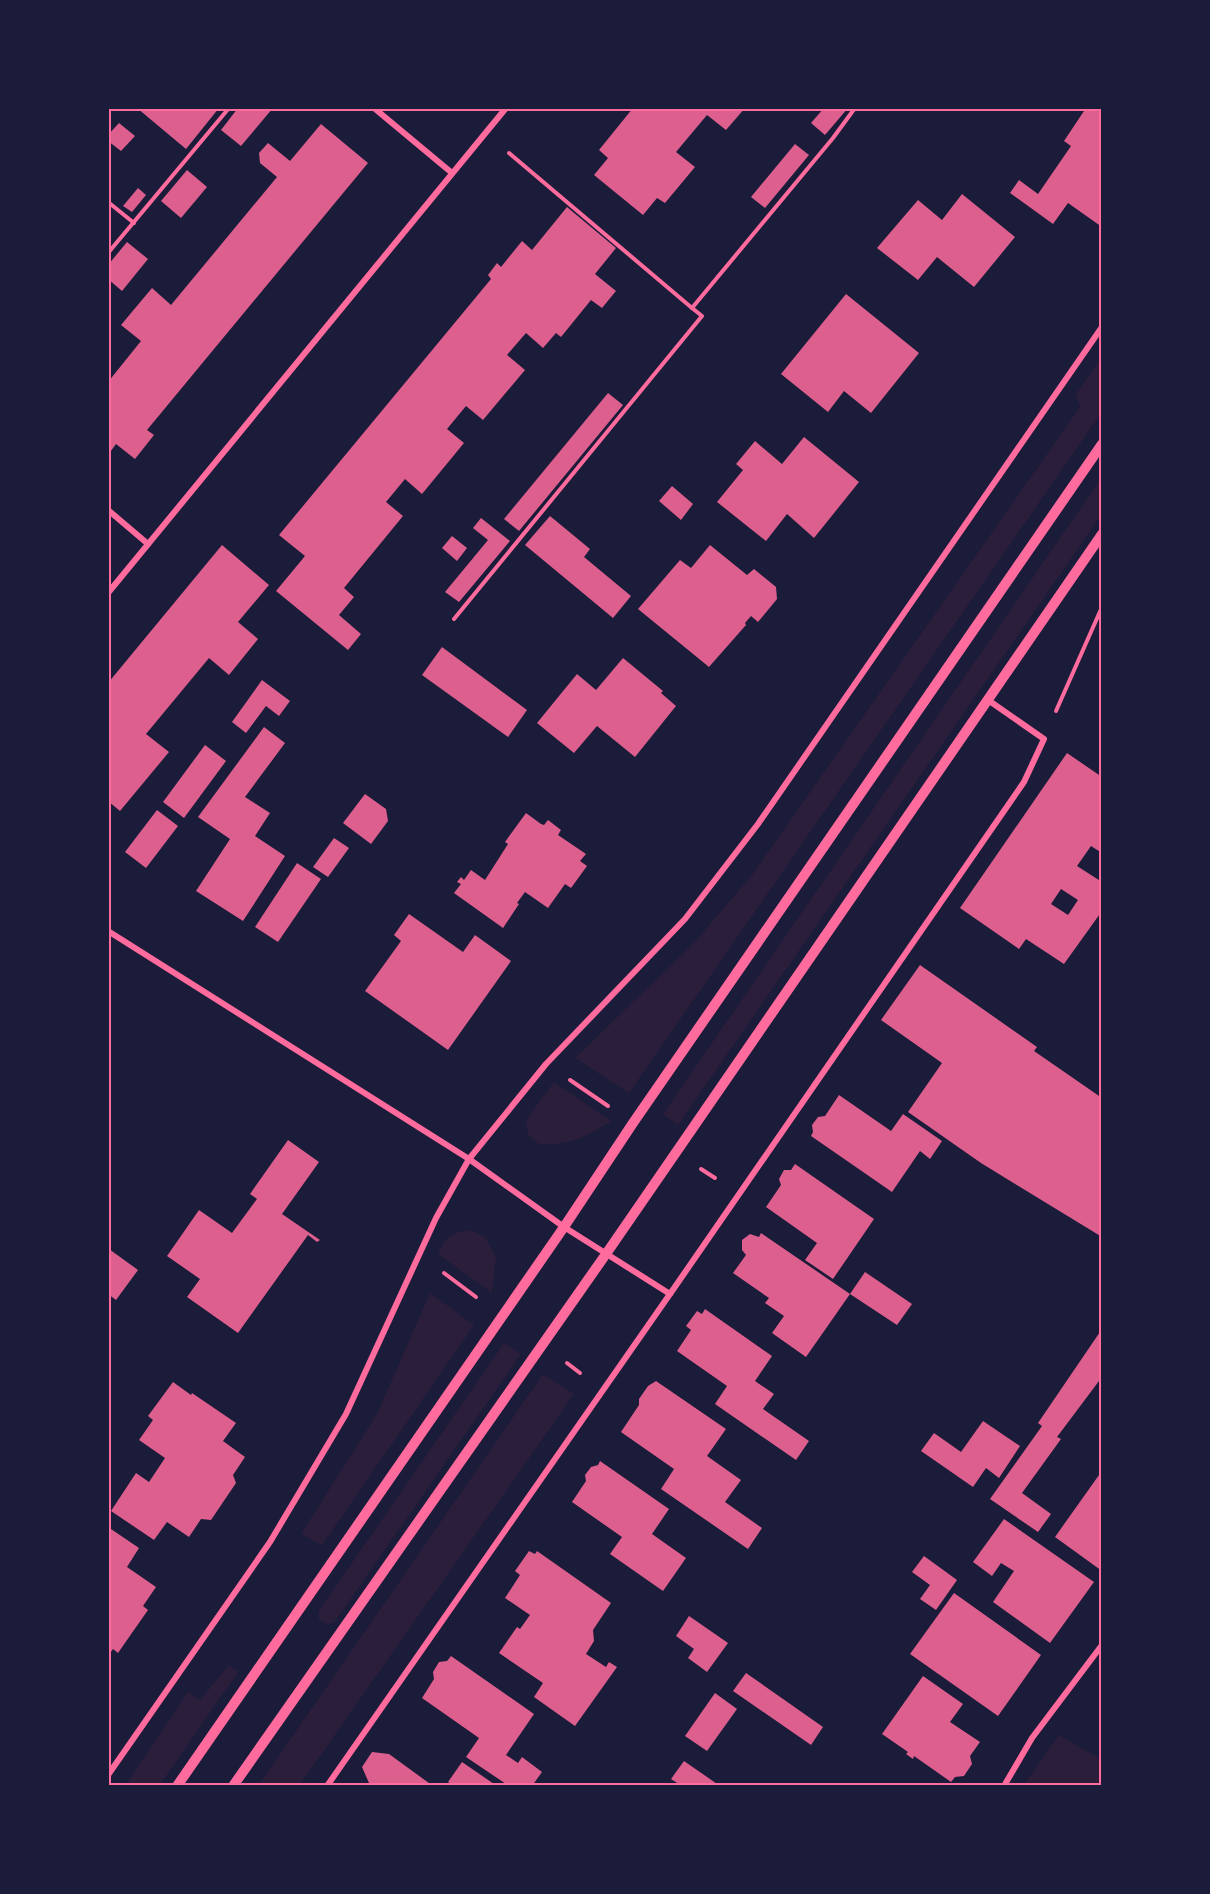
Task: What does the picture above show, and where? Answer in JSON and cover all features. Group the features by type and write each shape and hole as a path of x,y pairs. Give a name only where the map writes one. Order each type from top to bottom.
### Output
{"street":[{"path":"374,108 452,173"},
{"path":"108,593 506,108"},
{"path":"108,1775 270,1542 346,1414 432,1227 469,1159 546,1064 684,919 758,824 1102,327"},
{"path":"177,1786 1102,444"},
{"path":"108,510 148,544"},
{"path":"233,1786 606,1254 1102,534"},
{"path":"327,1786 1024,782 1044,739 988,700"},
{"path":"108,931 469,1159 564,1227 670,1294"},
{"path":"1004,1786 1032,1738 1102,1645"}],"path":[{"path":"108,253 230,108"},
{"path":"692,308 833,138 855,108"},
{"path":"454,619 702,316 485,133"},
{"path":"108,202 134,223"},
{"path":"1044,739 1102,607"}],"shaded area":[{"path":"1102,357 1102,412 629,1093 575,1058 694,943 752,875 1080,407 1076,394"},
{"path":"1102,477 1102,514 678,1125 663,1114"},
{"path":"554,1082 611,1121 593,1132 568,1142 539,1144 528,1134 526,1120"},
{"path":"472,1230 486,1238 496,1257 492,1293 438,1254 447,1238 459,1232"},
{"path":"430,1293 474,1325 322,1545 301,1534 377,1414"},
{"path":"504,1343 521,1354 334,1623 326,1624 319,1619 318,1612"},
{"path":"543,1374 574,1394 299,1786 258,1786"},
{"path":"229,1665 238,1672 159,1786 125,1786 188,1692 200,1700"},
{"path":"1059,1735 1102,1760 1102,1786 1023,1786"}],"building":[{"path":"137,108 219,108 186,149"},
{"path":"238,108 273,108 241,146 221,130"},
{"path":"633,108 745,108 726,130 707,115 676,152 695,167 665,203 657,198 643,215 594,175 608,158 599,150"},
{"path":"824,108 848,108 825,135 811,123"},
{"path":"1086,108 1102,108 1102,227 1068,203 1053,224 1010,193 1019,180 1038,194 1071,146 1064,141"},
{"path":"119,123 135,136 121,151 108,141 108,135"},
{"path":"321,124 368,163 147,430 154,435 135,459 116,444 108,455 108,382 141,341 121,325 152,288 171,305 277,177 260,163 259,153 268,143 290,161"},
{"path":"795,144 809,155 765,208 751,197"},
{"path":"187,170 207,187 181,218 161,201"},
{"path":"138,188 146,195 132,212 123,206"},
{"path":"962,194 1015,237 974,287 937,257 918,280 877,248 918,200 942,220"},
{"path":"567,207 616,248 595,274 616,291 602,308 591,300 561,337 556,333 543,348 526,333 507,355 525,370 483,420 466,406 447,429 464,443 422,494 405,479 386,502 403,516 344,588 354,597 339,615 361,634 348,650 276,591 305,556 279,535 491,279 488,275 497,263 501,267 522,241 532,250"},
{"path":"127,242 148,259 122,291 108,279 108,265"},
{"path":"846,294 919,353 871,413 844,391 828,412 781,374"},
{"path":"608,393 623,405 519,531 504,519"},
{"path":"804,437 859,482 814,538 787,514 766,541 717,502 743,470 736,464 755,441 782,464"},
{"path":"672,486 693,504 681,520 659,501"},
{"path":"550,516 590,549 584,557 631,596 613,618 525,545"},
{"path":"481,518 510,541 459,602 445,592 488,540 473,528"},
{"path":"452,536 467,548 457,561 442,548"},
{"path":"222,545 269,585 238,622 258,639 229,675 209,658 146,734 169,752 120,811 108,801 108,683"},
{"path":"710,545 747,575 754,569 776,587 777,599 758,622 751,616 745,623 746,625 709,667 638,609 680,560 691,568"},
{"path":"442,647 527,710 508,737 422,675"},
{"path":"623,658 663,691 661,693 676,706 635,757 597,726 574,753 537,723 577,674 596,690"},
{"path":"262,680 290,701 279,716 266,706 246,733 232,722"},
{"path":"264,727 285,743 245,797 270,813 255,836 285,856 243,921 196,891 230,839 198,817"},
{"path":"205,745 226,761 184,818 163,802"},
{"path":"1067,753 1102,777 1102,853 1091,846 1077,866 1102,882 1102,911 1064,964 1026,939 1019,949 960,908","holes":["1061,889 1078,900 1068,915 1051,904"]},
{"path":"365,794 386,809 388,821 371,844 343,823"},
{"path":"157,810 178,826 146,868 125,852"},
{"path":"526,813 541,824 544,825 548,820 561,830 558,835 586,854 580,861 587,866 571,888 565,884 548,908 525,892 503,928 454,893 461,884 457,882 461,877 464,880 471,870 485,880 508,844 505,842"},
{"path":"334,838 349,848 328,877 313,867"},
{"path":"297,863 321,879 278,942 255,927"},
{"path":"409,914 463,952 475,935 511,961 448,1050 365,991 401,941 394,935"},
{"path":"920,965 1037,1047 1034,1051 1102,1098 1102,1237 981,1163 908,1112 942,1063 881,1020"},
{"path":"839,1095 891,1131 903,1114 942,1141 930,1159 920,1151 892,1192 811,1136 812,1125 818,1117 825,1116"},
{"path":"288,1140 319,1162 282,1214 320,1240 317,1242 308,1235 238,1333 187,1297 200,1279 167,1256 199,1210 232,1233 257,1199 250,1194"},
{"path":"795,1164 874,1219 833,1279 805,1260 817,1243 766,1207 781,1185 779,1179 784,1170 791,1170"},
{"path":"761,1233 850,1294 806,1357 772,1333 784,1316 765,1303 769,1298 733,1273 746,1255 742,1250 742,1240 750,1234 759,1237"},
{"path":"109,1249 138,1270 116,1300 108,1294"},
{"path":"865,1272 912,1304 897,1325 850,1294"},
{"path":"705,1309 772,1356 755,1381 774,1394 763,1409 809,1441 796,1460 715,1404 727,1386 677,1351 691,1330 686,1326 697,1311 702,1314"},
{"path":"1102,1329 1102,1377 1057,1437 1061,1439 1022,1493 1051,1514 1038,1532 990,1499 1042,1426 1038,1423"},
{"path":"656,1381 726,1429 707,1456 741,1480 725,1502 762,1528 748,1549 661,1489 674,1469 621,1432 639,1405 639,1399 648,1386"},
{"path":"173,1382 236,1423 223,1441 245,1457 233,1475 236,1483 211,1520 201,1519 189,1537 167,1522 154,1540 111,1511 136,1473 149,1482 165,1458 139,1440 153,1420 148,1416"},
{"path":"983,1421 1020,1446 999,1478 986,1468 973,1487 921,1451 934,1433 961,1452"},
{"path":"600,1461 669,1509 652,1534 686,1558 663,1591 610,1554 622,1537 572,1502 586,1481 585,1475"},
{"path":"1099,1475 1102,1477 1102,1571 1055,1537"},
{"path":"1004,1519 1094,1582 1050,1643 993,1602 1014,1571 1001,1563 992,1576 973,1562"},
{"path":"108,1527 139,1548 127,1567 156,1587 143,1606 148,1610 118,1653 113,1649 108,1656"},
{"path":"529,1551 535,1554 537,1551 611,1603 593,1630 594,1641 586,1654 606,1667 609,1662 617,1667 575,1726 534,1697 543,1683 499,1653 517,1627 520,1629 530,1615 505,1598 520,1575 515,1571"},
{"path":"924,1556 957,1580 936,1610 920,1599 930,1585 912,1572"},
{"path":"954,1593 1041,1655 998,1716 910,1654"},
{"path":"689,1616 728,1643 707,1672 688,1658 694,1649 676,1636"},
{"path":"451,1656 534,1714 506,1755 518,1763 522,1757 542,1772 532,1786 509,1786 466,1757 479,1738 422,1698 434,1679 433,1672 439,1662 447,1661"},
{"path":"746,1673 823,1727 811,1745 733,1691"},
{"path":"923,1676 963,1704 950,1722 980,1742 970,1756 972,1764 964,1776 955,1777 951,1782 914,1756 913,1759 906,1754 908,1752 882,1734"},
{"path":"715,1693 737,1709 707,1751 685,1736"},
{"path":"372,1752 389,1754 433,1786 367,1786 369,1783 362,1767"},
{"path":"684,1761 720,1786 682,1786 671,1779"},
{"path":"462,1762 494,1784 492,1786 454,1786 448,1782"}]}
